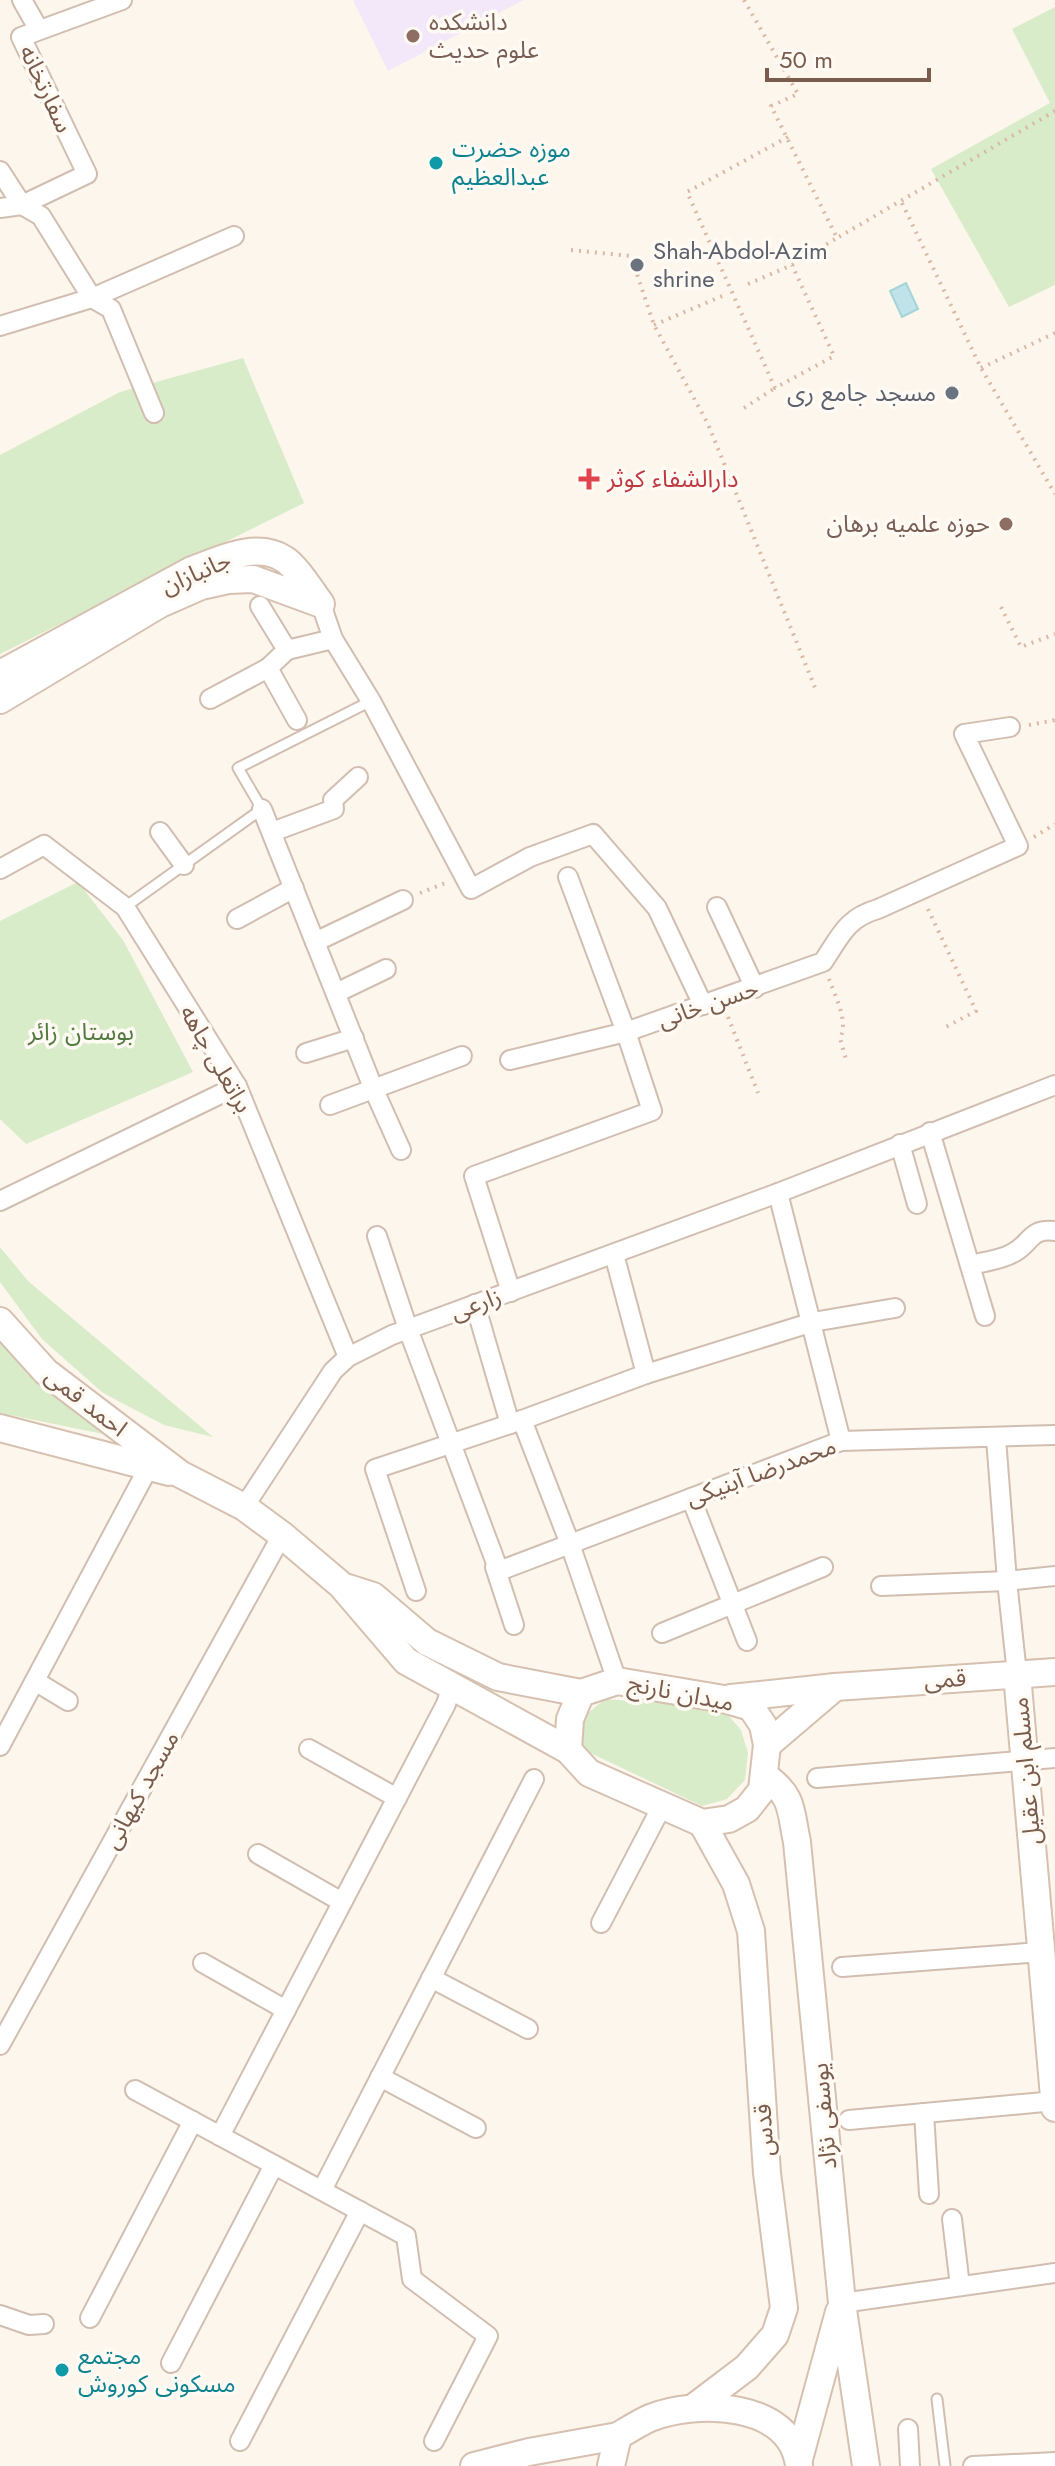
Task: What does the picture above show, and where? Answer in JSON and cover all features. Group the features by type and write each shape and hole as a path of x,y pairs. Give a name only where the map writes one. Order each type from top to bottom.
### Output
{"street":[{"path":"22,0 39,30"},
{"name":"سفارتخانه","path":"22,205 87,174 21,37 122,0"},
{"path":"0,171 22,205 41,216 92,298 111,309 154,413"},
{"path":"0,208 22,205"},
{"path":"0,326 92,298 234,236"},
{"name":"جانبازان","path":"0,674 192,570 225,558 259,551 285,559 321,604"},
{"name":"جانبازان","path":"0,700 160,604 201,586 253,579 321,604"},
{"path":"321,604 333,639 371,701 471,889 530,857 593,834 657,908 712,1002"},
{"path":"260,606 287,650"},
{"path":"210,699 268,668 287,650 333,639"},
{"path":"268,668 297,720"},
{"path":"823,962 834,940 861,914 1018,846 964,734 1010,727"},
{"path":"272,832 334,809 333,800 358,777"},
{"path":"262,809 401,1150"},
{"path":"160,832 184,865"},
{"name":"براتعلی چاهه","path":"0,869 44,845 125,907 237,1086 348,1357"},
{"path":"510,1060 626,1032 568,877"},
{"path":"237,919 294,888"},
{"path":"315,942 403,900"},
{"path":"717,907 755,988"},
{"name":"حسن خانی","path":"511,1292 474,1176 652,1111 626,1032 823,962"},
{"path":"336,993 386,969"},
{"path":"306,1053 354,1038"},
{"path":"330,1105 462,1056"},
{"name":"زارعی","path":"244,1507 333,1371 348,1357 408,1329 778,1193 1055,1085"},
{"path":"0,1201 237,1086"},
{"path":"930,1132 985,1316"},
{"path":"900,1144 917,1204"},
{"path":"778,1193 841,1441"},
{"path":"970,1265 1012,1254 1030,1235 1044,1230 1055,1231"},
{"path":"377,1236 514,1625"},
{"path":"614,1254 646,1374"},
{"path":"475,1304 516,1422 570,1544 617,1681"},
{"path":"416,1591 375,1469 646,1374 813,1322 895,1308"},
{"name":"احمد قمی","path":"0,1321 46,1372 153,1461"},
{"name":"احمد قمی","path":"0,1428 153,1461 244,1507 341,1585"},
{"name":"محمدرضا آبنیکی","path":"495,1567 503,1571 841,1441 1055,1435"},
{"path":"996,1438 1017,1674"},
{"path":"0,1746 153,1461"},
{"path":"691,1498 747,1641"},
{"name":"مسجد کیهانی","path":"0,2045 282,1535"},
{"path":"662,1633 823,1567"},
{"path":"881,1586 1055,1576"},
{"path":"341,1585 406,1661 568,1750 589,1773 702,1823"},
{"path":"341,1585 373,1596 427,1642 498,1677 581,1693 570,1719 568,1750"},
{"name":"قمی","path":"724,1699 835,1687 1055,1672"},
{"name":"مسلم ابن عقیل","path":"1017,1674 1047,1925 1041,1952 1055,2108"},
{"path":"35,1681 68,1701"},
{"name":"میدان نارنج","path":"581,1693 617,1681 724,1699 751,1707 763,1725 767,1745 762,1790 747,1809 729,1819 702,1823"},
{"path":"220,2136 446,1704 452,1686"},
{"path":"767,1745 835,1687"},
{"path":"309,1749 397,1798"},
{"path":"817,1778 1055,1758"},
{"name":"یوسفی نژاد","path":"765,1776 782,1788 789,1801 797,1842 842,2303 866,2466"},
{"path":"322,2190 534,1779"},
{"path":"601,1923 662,1806"},
{"name":"قدس","path":"693,2408 747,2367 775,2335 784,2308 767,2173 751,1931 736,1884 702,1823"},
{"path":"258,1854 342,1902"},
{"path":"842,1967 1041,1952"},
{"path":"203,1963 286,2010"},
{"path":"431,1978 528,2029"},
{"path":"380,2077 476,2128"},
{"path":"135,2090 406,2236 412,2279 488,2336 434,2441"},
{"path":"849,2120 1055,2101"},
{"path":"924,2113 929,2194"},
{"path":"90,2318 193,2121"},
{"path":"171,2363 274,2165"},
{"path":"240,2441 360,2211"},
{"path":"952,2219 960,2286"},
{"path":"799,2462 842,2303 1055,2273"},
{"path":"0,2315 29,2325 44,2324"},
{"path":"474,2466 529,2452 618,2436 651,2418 693,2408 741,2411 767,2419 791,2438 799,2462"},
{"path":"908,2429 910,2466"},
{"path":"611,2466 618,2436"},
{"path":"973,2466 1055,2462"}],"lane":[{"path":"125,907 262,809 238,768 371,701"},
{"path":"937,2399 945,2466"}],"path":[{"path":"744,0 798,94 771,106 837,238"},
{"path":"748,284 792,265 1055,111"},
{"path":"775,388 687,192 788,137"},
{"path":"902,203 981,368 1055,492"},
{"path":"571,250 631,256 654,325 708,424 816,690"},
{"path":"744,408 834,356 792,265"},
{"path":"654,325 727,294"},
{"path":"981,368 1055,333"},
{"path":"1001,607 1021,647 1055,634"},
{"path":"1010,727 1055,720"},
{"path":"403,900 462,875"},
{"path":"919,889 976,1011 944,1028"},
{"path":"823,962 840,1010 844,1030 840,1038 847,1063"},
{"path":"712,1002 758,1093"}],"shaded area":[{"name":"دانشکده علوم حدیث","path":"353,0 524,0 388,71"}],"green space":[{"path":"1055,7 1055,285 1009,307 931,169 1050,103 1012,29"},
{"path":"243,358 304,503 0,654 0,455 120,392"},
{"name":"بوستان زائر","path":"78,882 123,940 193,1072 26,1144 0,1119 0,921"},
{"path":"0,1247 28,1281 213,1437 164,1425 103,1393 42,1339 0,1282"},
{"path":"0,1337 42,1383 103,1434 0,1413"},
{"path":"605,1699 722,1708 741,1730 748,1753 745,1780 727,1799 702,1806 582,1749 582,1718"}],"water":[{"path":"906,283 918,309 902,317 890,291"}],"place":[{"name":"دانشکده علوم حدیث","path":"413,36"},
{"name":"موزه حضرت عبدالعظیم","path":"436,163"},
{"name":"Shah-Abdol-Azim shrine","path":"637,265"},
{"name":"مسجد جامع ری","path":"952,393"},
{"name":"دارالشفاء کوثر","path":"589,479"},
{"name":"حوزه علمیه برهان","path":"1006,524"},
{"name":"مجتمع مسکونی کوروش","path":"62,2370"}]}
